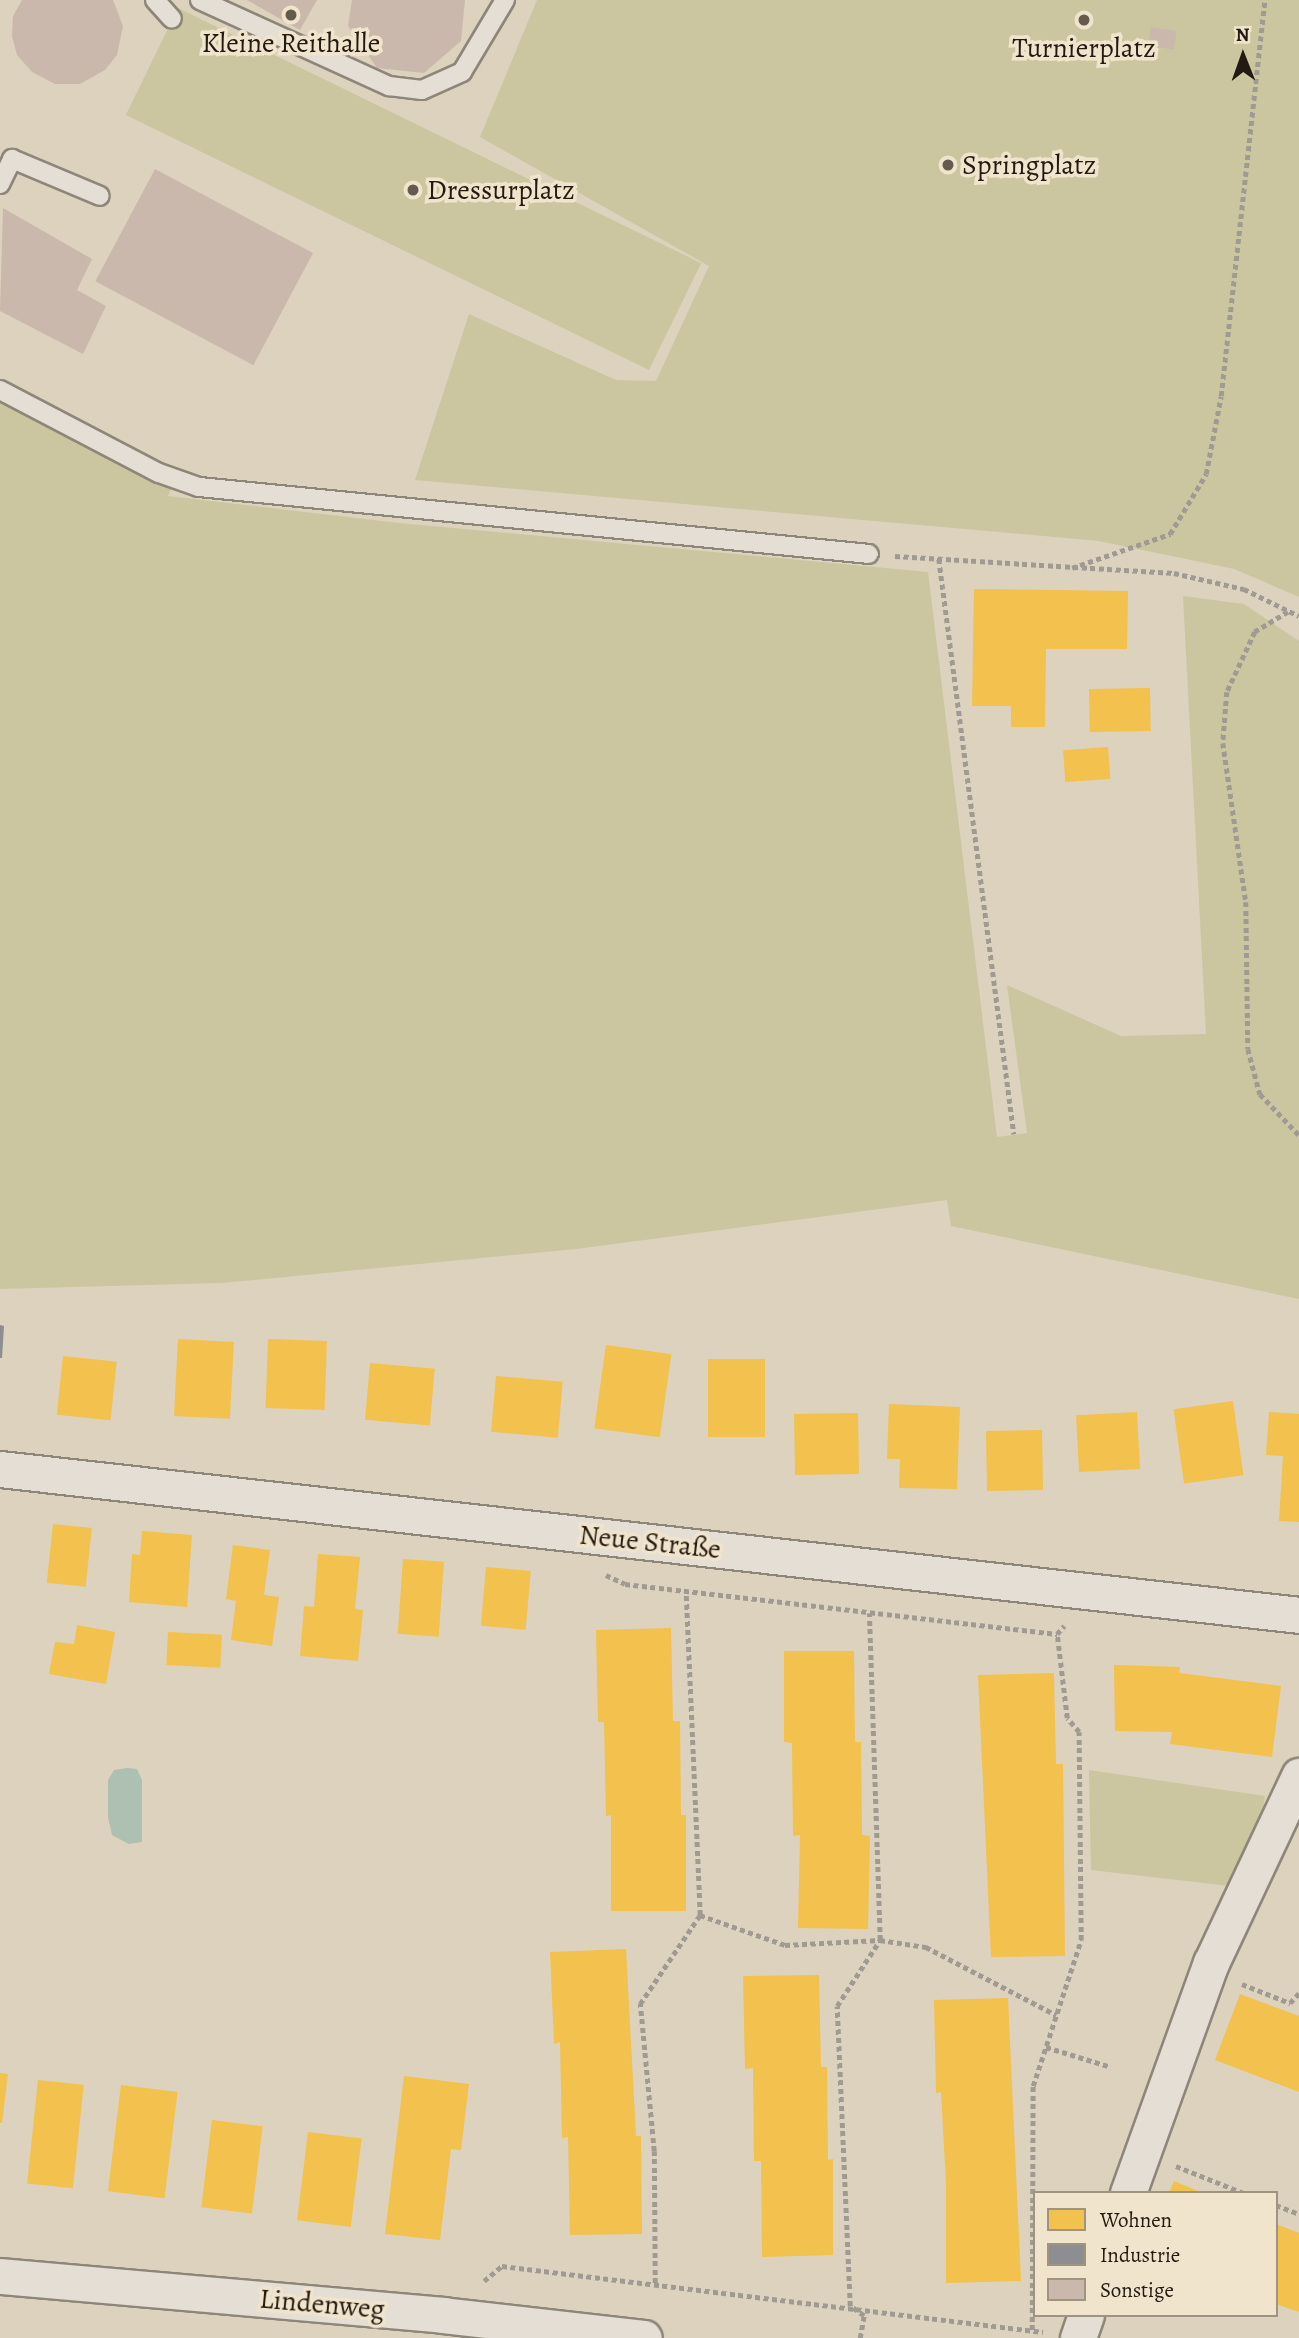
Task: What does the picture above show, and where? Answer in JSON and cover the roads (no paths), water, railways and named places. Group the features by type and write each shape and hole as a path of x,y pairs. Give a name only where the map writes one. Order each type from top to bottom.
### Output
{"street":[{"name":"Neue Straße","path":"0,1469 1299,1615"},
{"path":"1129,2191 1208,1972 1299,1776"},
{"name":"Lindenweg","path":"0,2276 443,2315 531,2332 644,2338"}],"lane":[{"path":"155,0 172,19"},
{"path":"200,0 390,86 422,90 462,72 505,0"},
{"path":"0,184 12,159 100,197"},
{"path":"0,390 159,473 199,487 869,554"}],"place":[{"name":"Kleine Reithalle","path":"291,15"},
{"name":"Turnierplatz","path":"1084,20"},
{"name":"Springplatz","path":"948,165"},
{"name":"Dressurplatz","path":"413,190"}]}
